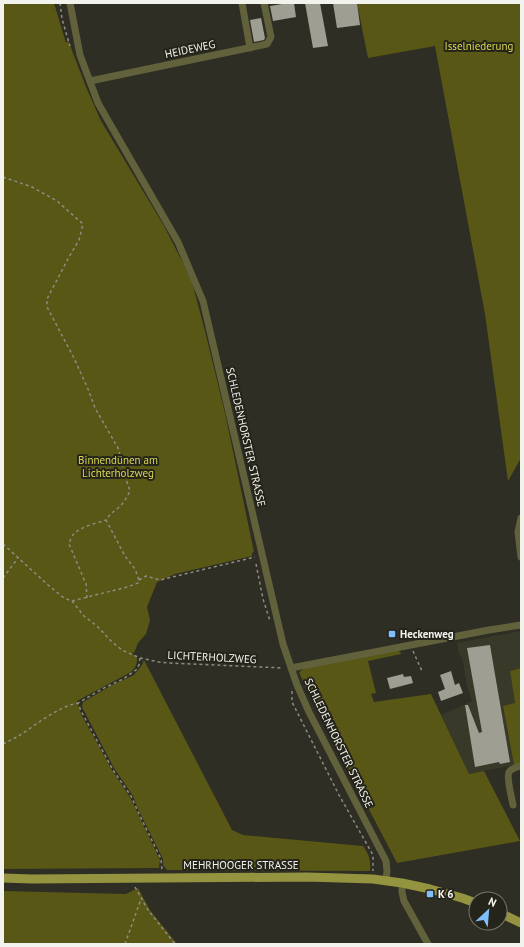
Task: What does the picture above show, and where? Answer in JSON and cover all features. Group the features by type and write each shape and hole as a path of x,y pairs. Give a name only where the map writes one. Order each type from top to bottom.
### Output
{"main road":[{"name":"MEHRHOOGER STRASSE","path":"3,878 307,877 373,879 430,889 468,900"},
{"path":"508,917 521,923"}],"street":[{"name":"SCHLEDENHORSTER STRASSE","path":"70,3 80,55 98,103 178,242 203,301 283,644 297,685 309,712 386,861 386,881"},
{"path":"242,3 250,48"},
{"name":"HEIDEWEG","path":"90,81 267,44 271,37 264,3"},
{"path":"521,518 518,532 521,557"},
{"path":"291,668 521,625"},
{"path":"513,805 508,778 509,773 511,770 521,766"},
{"path":"402,883 404,901 428,944"}],"path":[{"path":"60,3 62,19 72,51"},
{"path":"3,177 32,187 57,200 83,224 79,240 47,299 47,307 74,358 95,408 118,448 130,491 126,499 110,514 106,520 92,524 74,533 71,538 69,544 86,584 87,598"},
{"path":"106,520 125,556 135,569 139,580"},
{"name":"LICHTERHOLZWEG","path":"3,544 53,589 64,598 72,602 84,616 97,626 112,642 122,650 140,658 169,664 283,668"},
{"path":"72,602 127,587 138,583 139,580 146,576 160,580 262,554"},
{"path":"3,578 18,558"},
{"path":"256,564 263,599 271,626"},
{"path":"411,646 422,671"},
{"path":"3,744 53,714 78,703 123,679 136,670 139,665 140,658"},
{"path":"292,689 292,702 339,795 373,856 373,869"},
{"path":"78,703 113,770 132,796 161,859 163,877"},
{"path":"140,885 133,885 148,910 175,944"},
{"path":"125,944 141,899"}],"shaded area":[{"path":"521,631 521,668 510,671 515,703 503,706 514,765 469,774 441,715 472,701 467,687 463,661 459,654 457,643"}],"green space":[{"name":"Binnendünen am Lichterholzweg","path":"3,3 54,3 66,43 68,40 101,121 164,226 184,265 193,286 225,413 254,552 252,553 252,556 175,574 157,582 147,607 150,620 146,634 138,643 134,653 132,652 137,658 134,669 77,701 81,714 112,770 130,797 160,860 159,868 3,869"},
{"name":"Isselniederung","path":"357,3 521,3 521,458 508,481 485,314 435,46 368,58"},
{"path":"398,650 401,654 368,661 376,693 371,694 374,702 431,694 469,774 484,771 520,841 397,863 318,712 299,672 305,668"},
{"path":"144,660 232,830 243,835 363,846 369,858 370,871 167,870 163,865 163,859 133,796 114,768 82,707 83,702 114,684 134,675"},
{"path":"521,668 521,764 514,765 503,706 515,703 510,671"},
{"path":"138,888 150,910 177,944 3,944 3,891 126,894"}],"building":[{"path":"294,3 296,17 273,21 270,6"},
{"path":"305,3 320,3 328,46 313,48"},
{"path":"333,3 357,3 360,25 337,28"},
{"path":"261,18 265,38 264,40 254,42 250,20"},
{"path":"490,645 510,762 500,764 499,762 475,767 465,705 468,705 479,733 482,732 467,648"},
{"path":"451,671 455,685 459,683 463,693 441,701 438,692 445,689 440,675"},
{"path":"403,674 404,677 411,676 413,683 390,689 387,678"}],"place":[{"name":"Heckenweg","path":"392,634"},
{"name":"K 6","path":"430,894"}]}
